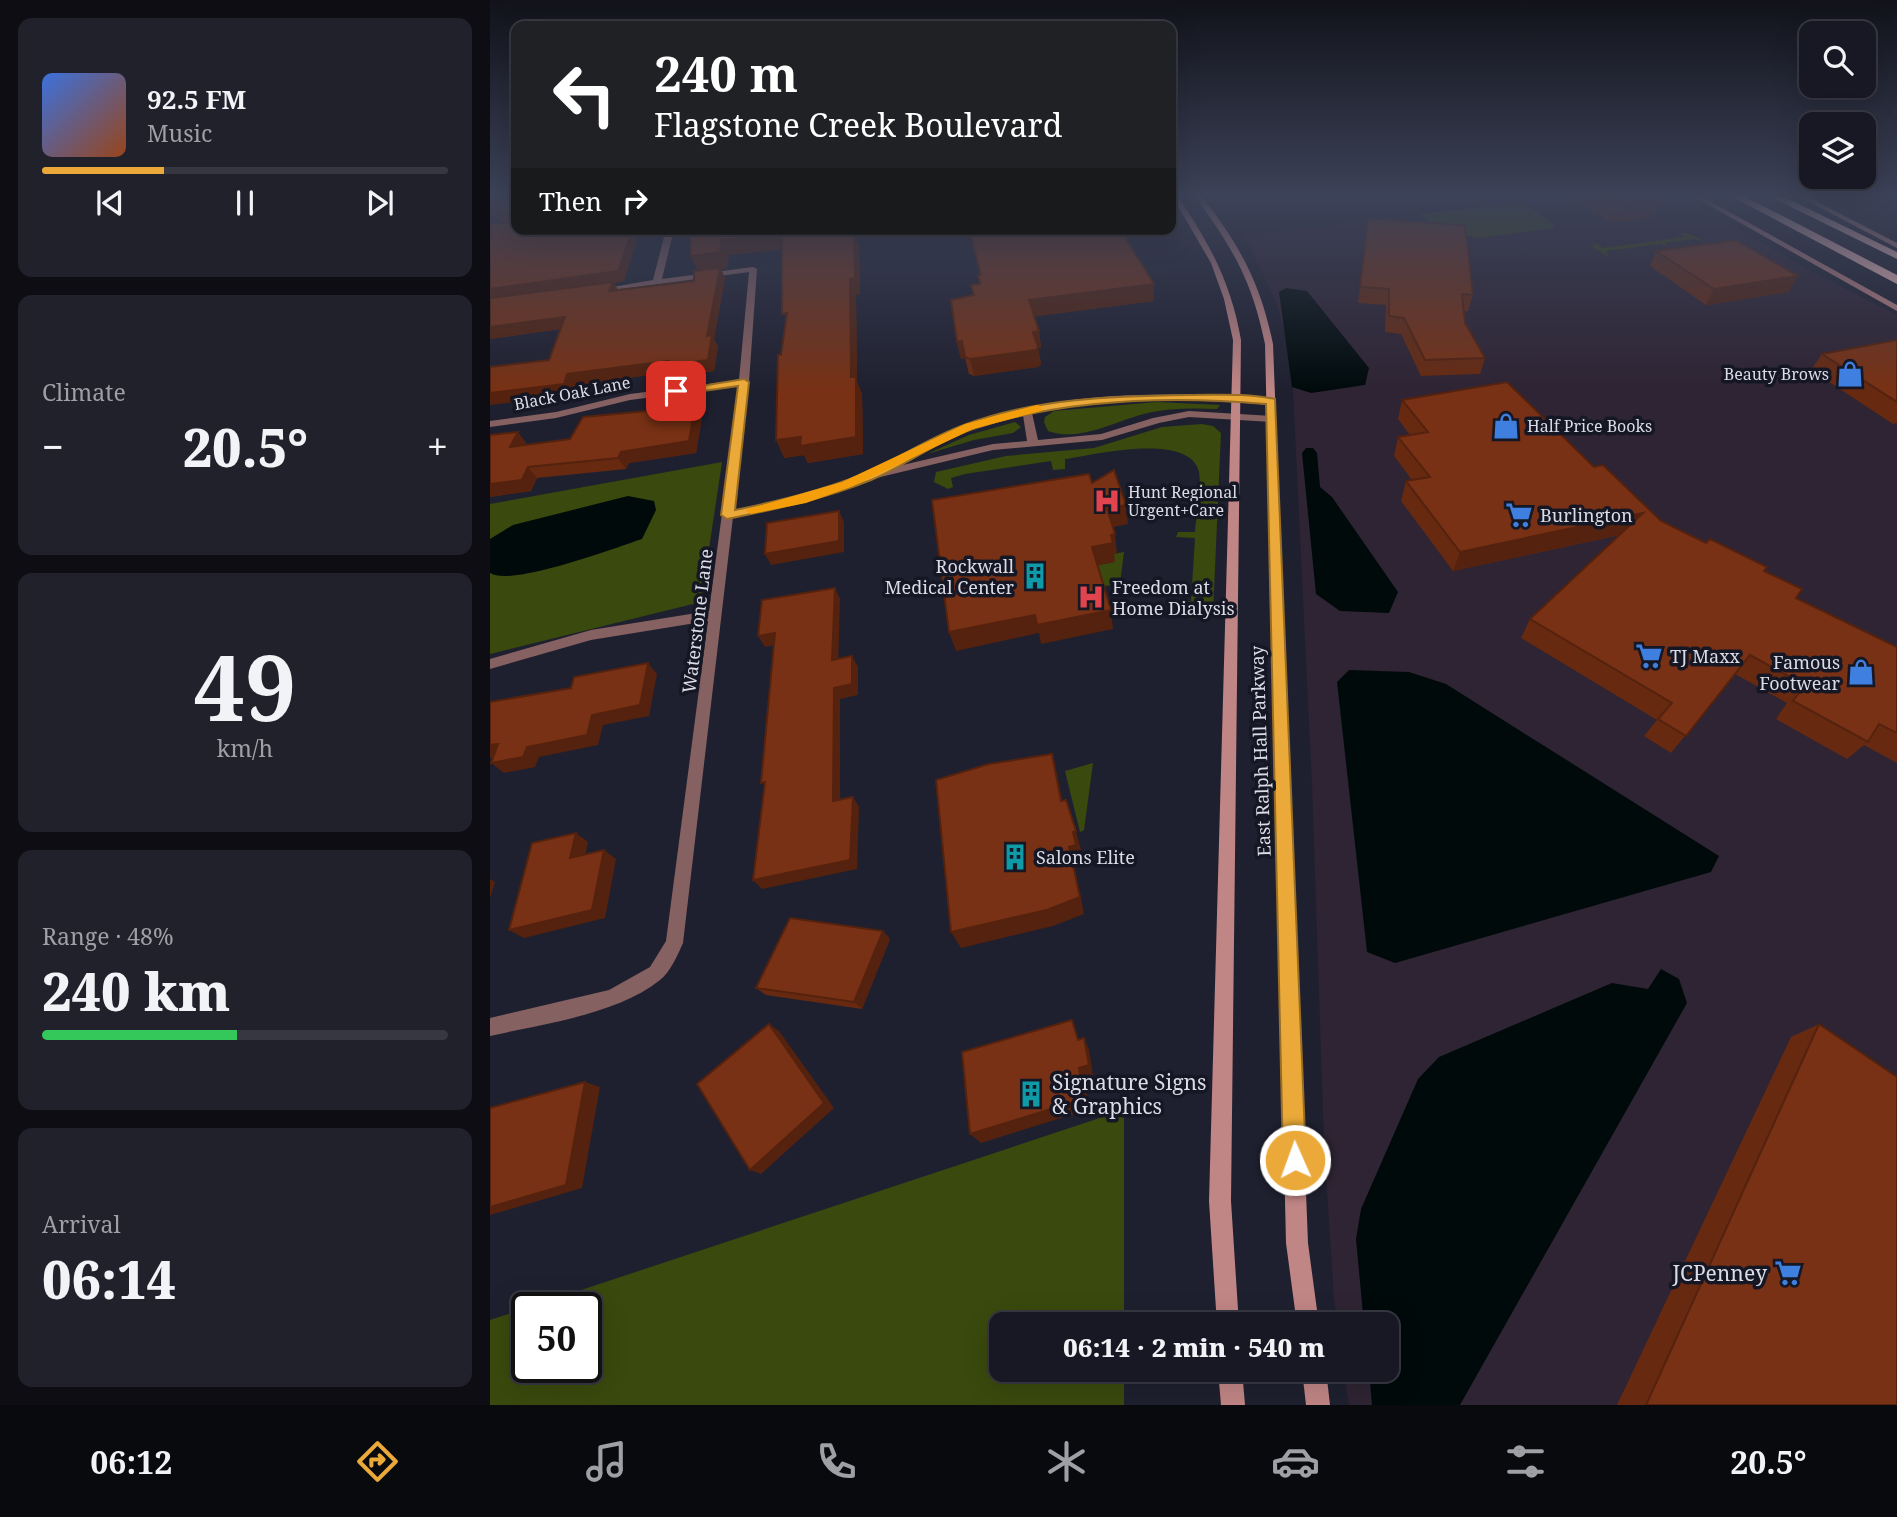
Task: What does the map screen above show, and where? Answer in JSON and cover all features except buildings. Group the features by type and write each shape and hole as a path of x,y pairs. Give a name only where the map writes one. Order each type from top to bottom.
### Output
{"highway":[{"path":"1858,260 1897,280"}],"main road":[{"name":"East Ralph Hall Parkway","path":"1213,260 1231,299 1237,340 1220,1201 1227,1312"},
{"name":"East Ralph Hall Parkway","path":"1243,260 1252,277 1269,344 1297,1243 1306,1312"},
{"path":"1810,260 1897,308"},
{"path":"1231,1382 1233,1405"},
{"path":"1315,1382 1318,1405"}],"street":[{"path":"593,290 657,282 663,260"},
{"name":"Waterstone Lane","path":"490,1027 612,998 656,973 674,943 744,382 753,269 657,282"},
{"name":"Black Oak Lane","path":"490,424 556,415 630,397 744,382"},
{"path":"869,476 921,447 969,427 1027,410 1132,399 1237,398 1271,402"},
{"path":"1027,410 1033,443"},
{"path":"727,515 801,500 869,476 993,447 1102,437 1157,419 1189,414 1272,419"},
{"path":"490,664 591,635 715,615"}],"shaded area":[{"path":"1256,260 1791,260 1897,315 1897,1405 1349,1405 1346,1382 1399,1382 1399,1312 1336,1312 1334,1299 1324,1141 1312,784 1289,352 1277,304"},
{"path":"1286,288 1307,291 1369,368 1365,385 1311,393 1292,387 1279,292"},
{"path":"1306,448 1313,448 1317,453 1320,487 1332,497 1398,592 1389,613 1340,611 1316,594 1302,453"},
{"path":"628,496 654,501 656,510 642,539 540,571 501,576 490,573 490,539 513,525"},
{"path":"1349,670 1409,672 1446,684 1719,856 1711,872 1395,963 1367,952 1337,682"},
{"path":"1661,969 1679,979 1687,1003 1460,1405 1372,1405 1370,1382 1399,1382 1399,1312 1363,1312 1356,1239 1361,1209 1418,1079 1439,1057 1612,983 1648,989"}],"green space":[{"path":"1157,402 1220,405 1217,409 1178,409 1149,413 1083,433 1059,434 1048,431 1044,422 1045,417 1054,411"},
{"path":"1015,422 1021,427 1013,433 974,440 927,454 969,435"},
{"path":"1202,424 1213,426 1221,433 1213,613 1192,619 1182,617 1171,608 1171,601 1191,601 1195,538 1176,537 1178,532 1195,532 1200,486 1199,472 1192,460 1178,452 1160,449 1117,451 1065,459 1065,469 1053,470 1051,461 965,474 951,478 953,487 948,489 934,482 936,472 1006,456 1094,448 1162,427"},
{"path":"722,462 701,602 490,654 490,504"},
{"path":"1124,552 1120,583 1101,587 1094,566 1114,562 1113,554"},
{"path":"1093,763 1084,830 1080,832 1065,771"},
{"path":"1124,1110 1124,1312 989,1312 989,1382 1124,1382 1124,1405 490,1405 490,1320 511,1313 511,1383 602,1383 602,1292 575,1292"}],"slow traffic":[{"path":"751,510 801,500 869,476 921,447 969,427 1037,409"}],"place":[{"name":"Beauty Brows","path":"1850,374"},
{"name":"Half Price Books","path":"1506,426"},
{"name":"Hunt Regional Urgent+Care","path":"1107,501"},
{"name":"Burlington","path":"1519,515"},
{"name":"Rockwall Medical Center","path":"1035,576"},
{"name":"Freedom at Home Dialysis","path":"1091,597"},
{"name":"TJ Maxx","path":"1649,656"},
{"name":"Famous Footwear","path":"1861,672"},
{"name":"Salons Elite","path":"1015,857"},
{"name":"Signature Signs & Graphics","path":"1031,1094"},
{"name":"JCPenney","path":"1788,1273"}],"route":[{"path":"676,391 744,382 727,515 801,500 869,476 921,447 969,427 1027,410 1132,399 1237,398 1271,402 1295,1160"}]}
